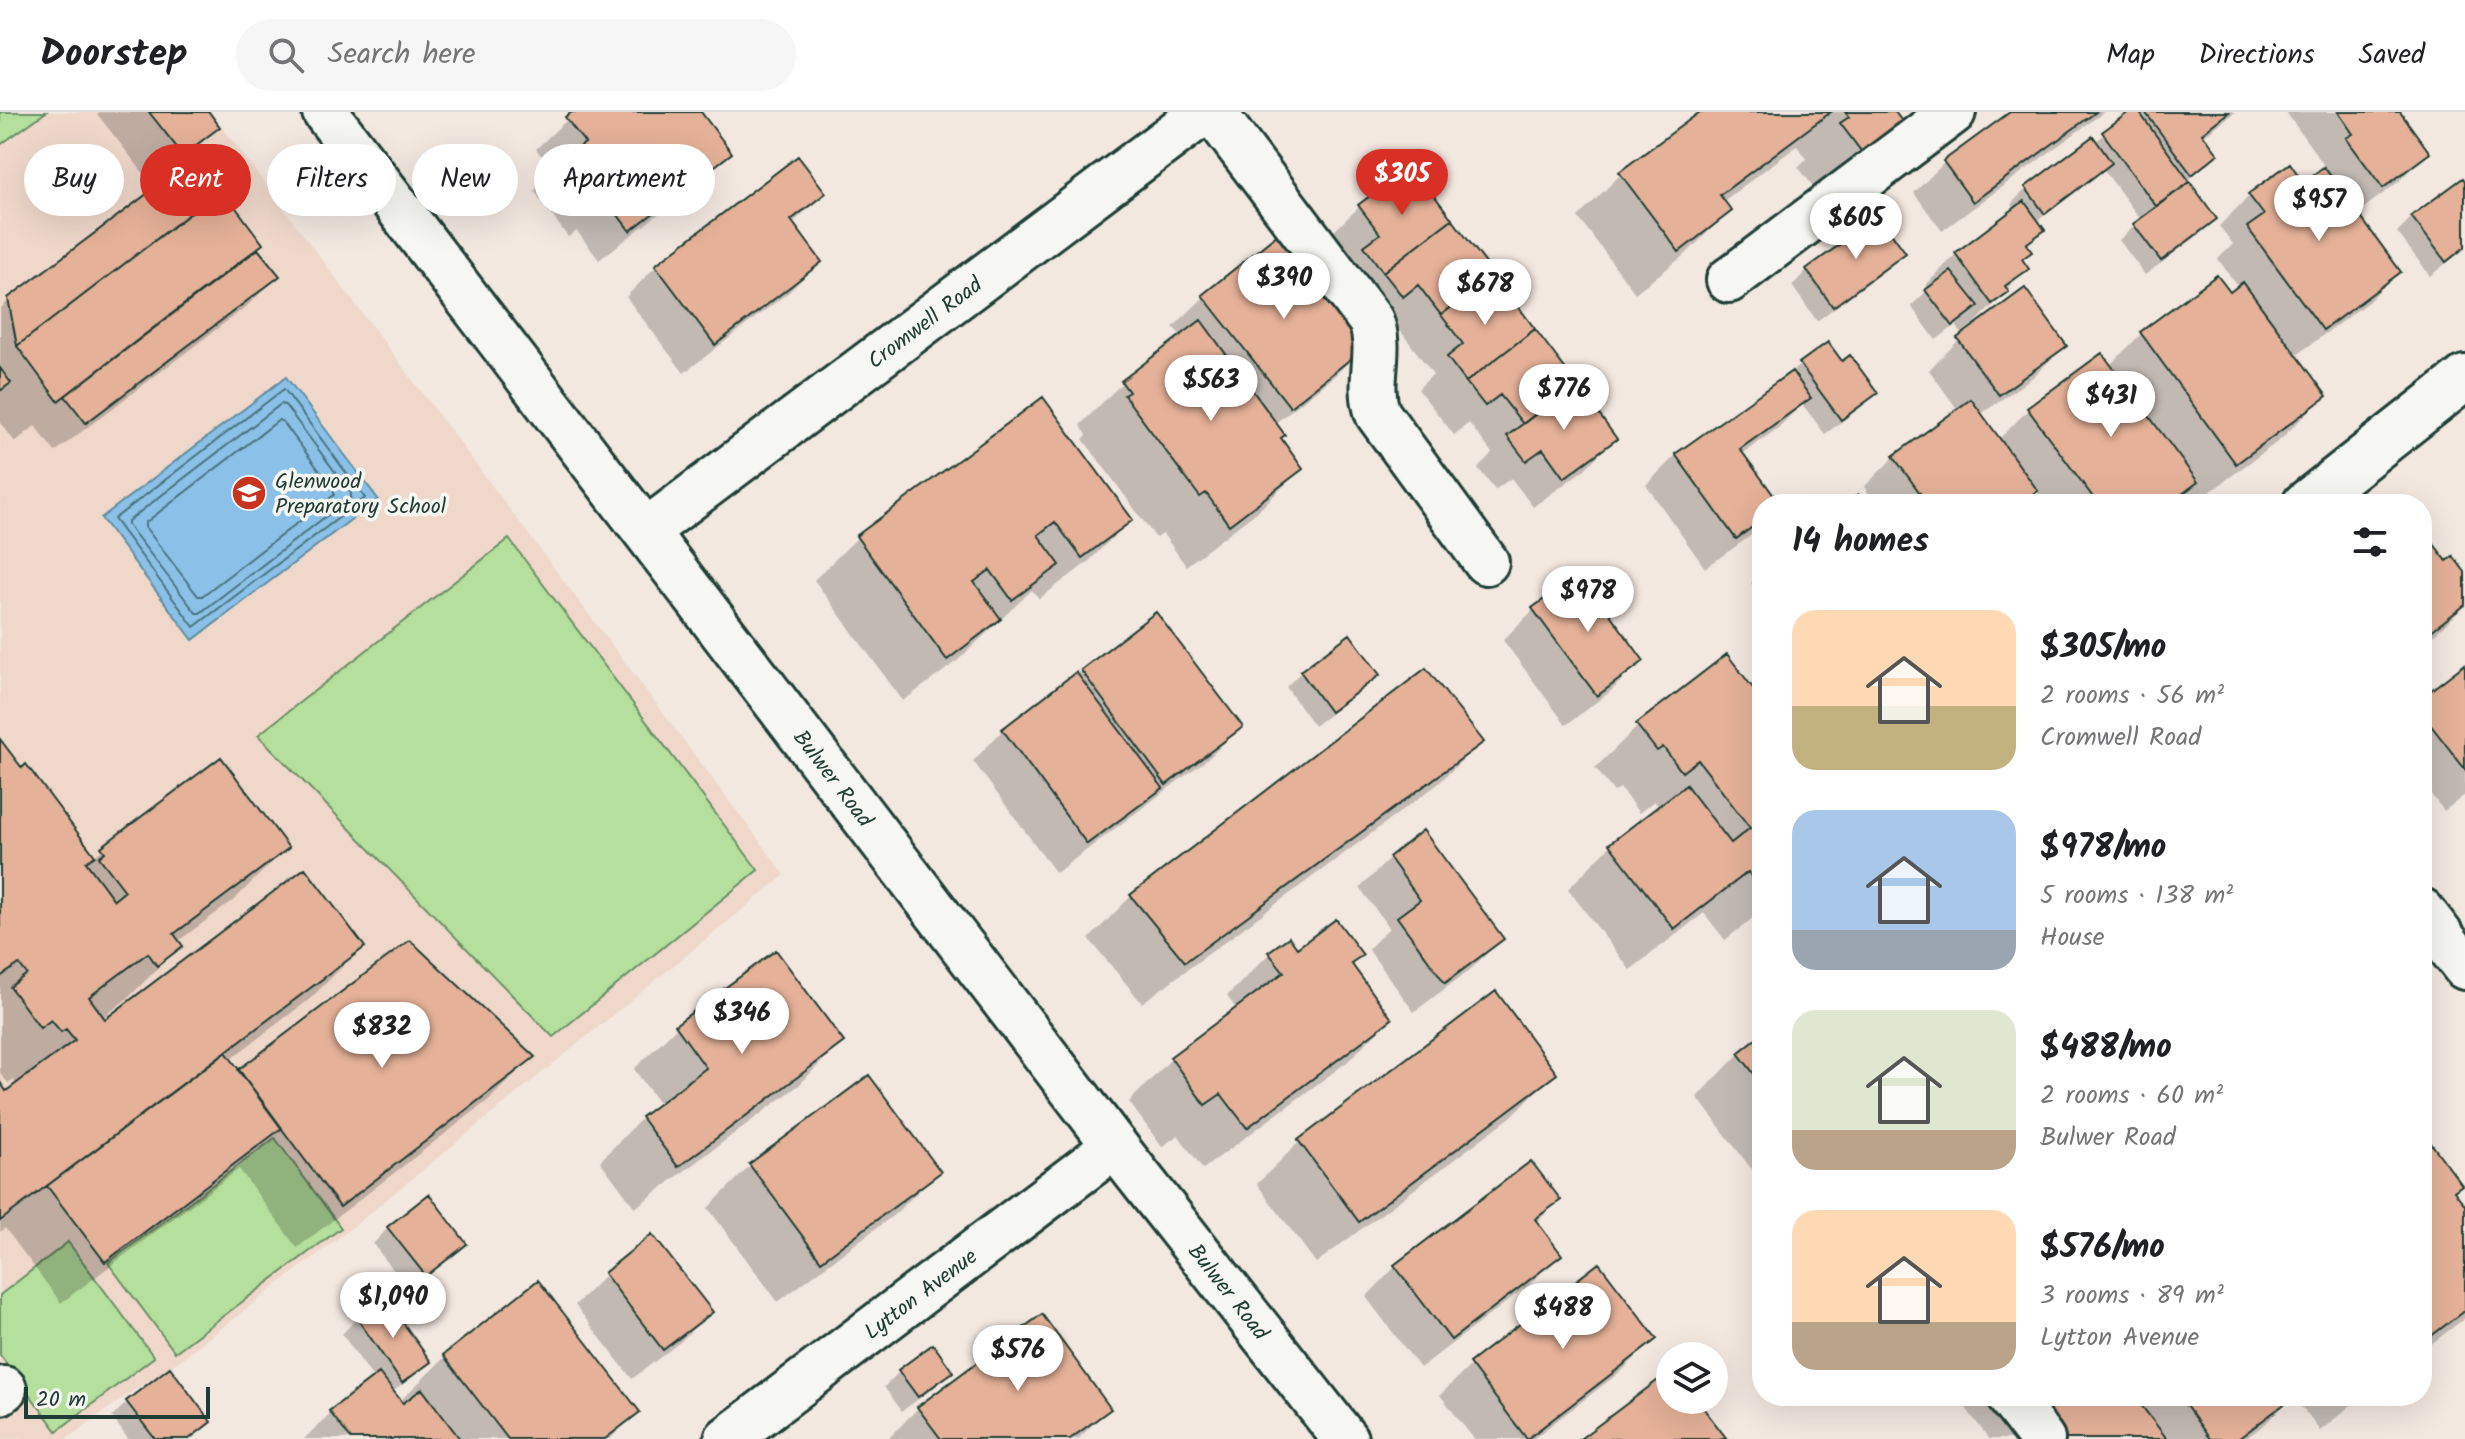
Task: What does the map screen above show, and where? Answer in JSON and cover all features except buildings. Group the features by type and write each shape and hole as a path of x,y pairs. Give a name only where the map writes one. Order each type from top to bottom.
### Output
{"street":[{"name":"Bulwer Road","path":"325,112 1115,1146 1345,1439"},
{"name":"Cromwell Road","path":"646,531 1204,112"},
{"path":"1213,112 1371,321 1376,333 1373,401 1378,414 1486,562"},
{"path":"1729,280 1953,112"},
{"path":"2318,494 2465,378"},
{"path":"2432,924 2465,967"},
{"name":"Lytton Avenue","path":"727,1439 1115,1146"},
{"path":"2017,1406 2042,1439"}],"shaded area":[{"name":"Glenwood Preparatory School","path":"0,112 211,112 235,144 140,144 140,216 251,216 251,165 267,186 267,216 289,216 785,875 354,1226 179,1361 67,1439 0,1439"}],"green space":[{"path":"0,112 46,112 0,145"},
{"path":"509,539 758,870 553,1037 258,735"},
{"path":"275,1138 341,1228 175,1352 108,1263"},
{"path":"68,1242 154,1357 57,1431 0,1355 0,1295"}],"water":[{"path":"286,377 378,499 193,640 101,518"}],"place":[{"name":"Glenwood Preparatory School","path":"249,493"}]}
